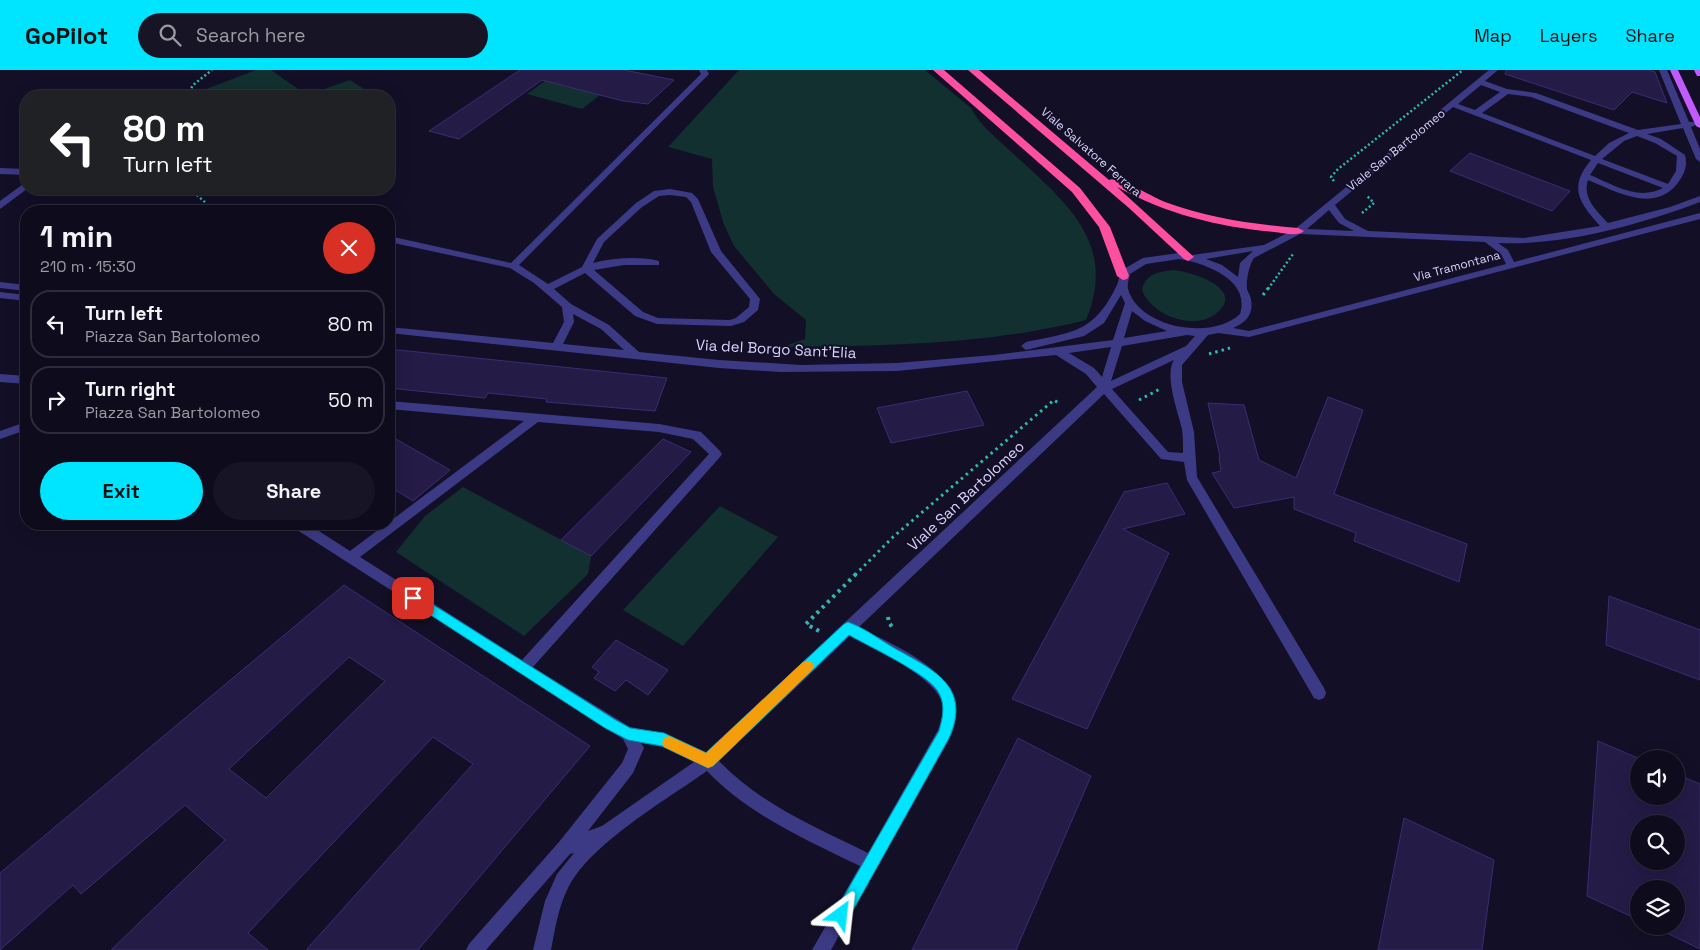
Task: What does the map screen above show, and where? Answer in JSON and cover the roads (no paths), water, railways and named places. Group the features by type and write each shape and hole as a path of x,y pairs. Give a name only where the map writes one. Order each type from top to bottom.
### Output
{"highway":[{"path":"938,70 1076,190 1104,226 1122,281"},
{"name":"Viale Salvatore Ferrara","path":"973,70 1083,163 1190,258"},
{"path":"1083,163 1160,205 1227,224 1298,231"}],"main road":[{"path":"1674,70 1699,124"},
{"path":"1698,70 1700,74"}],"street":[{"path":"513,266 673,107 704,74 702,70"},
{"name":"Viale San Bartolomeo","path":"1242,289 1245,263 1251,256 1298,231 1494,70"},
{"path":"1663,70 1700,159"},
{"path":"1480,82 1506,91 1532,96 1658,141 1681,155 1683,162 1679,176 1671,188 1656,196 1642,198 1585,176"},
{"path":"1476,113 1506,91"},
{"path":"1452,104 1671,188"},
{"path":"1606,227 1586,204 1581,184 1585,176 1613,143 1628,134 1699,124"},
{"path":"0,171 20,172"},
{"path":"0,206 20,190"},
{"path":"680,192 688,195 695,201 716,252 755,299 754,308 740,320 730,323 658,321 639,314 586,268 600,241 646,198 657,194 680,192"},
{"name":"Via Tramontana","path":"1371,234 1524,241 1552,238 1606,227 1673,209 1700,199"},
{"path":"1330,204 1342,221 1371,234"},
{"name":"Via Tramontana","path":"1212,332 1249,334 1700,216"},
{"name":"Viale San Bartolomeo","path":"1298,231 1371,234"},
{"path":"395,240 513,266 547,289 567,306 606,327 636,355"},
{"path":"1487,240 1505,252 1511,265"},
{"name":"Viale San Bartolomeo","path":"1190,258 1249,250 1275,243"},
{"path":"1212,332 1170,330 1129,305 1122,281 1127,269 1136,263 1148,259 1160,257 1190,258 1220,269 1234,279 1242,289 1247,304 1245,315 1236,323 1212,332 1191,348 1178,364 1176,382 1188,432 1191,477 1319,693"},
{"path":"547,289 586,268 619,260 656,263"},
{"name":"Via del Borgo Sant'Elia","path":"945,363 1080,334 1100,321 1122,281"},
{"path":"0,285 20,287"},
{"path":"0,296 20,298"},
{"name":"Viale San Bartolomeo","path":"609,831 708,761 1104,387 1129,305"},
{"path":"556,346 569,322 567,306"},
{"name":"Via del Borgo Sant'Elia","path":"395,331 718,364 800,369 862,368 945,363 1118,343 1184,332"},
{"name":"Viale San Bartolomeo","path":"1104,387 1120,382 1191,348"},
{"path":"1056,350 1090,371 1164,456 1190,458"},
{"path":"0,378 20,380"},
{"path":"395,406 659,428 697,435 716,454 523,668"},
{"path":"395,524 535,418"},
{"path":"0,435 20,428"},
{"path":"308,530 610,724 628,734 664,740 708,761 731,785 784,820 871,863"},
{"path":"351,557 387,530"},
{"path":"822,950 941,739 951,715 948,698 942,685 928,674 848,628"},
{"path":"475,950 565,848 628,768 636,748 628,734"},
{"path":"565,848 609,831"},
{"path":"542,950 551,907 562,880 582,856 609,831"}]}
